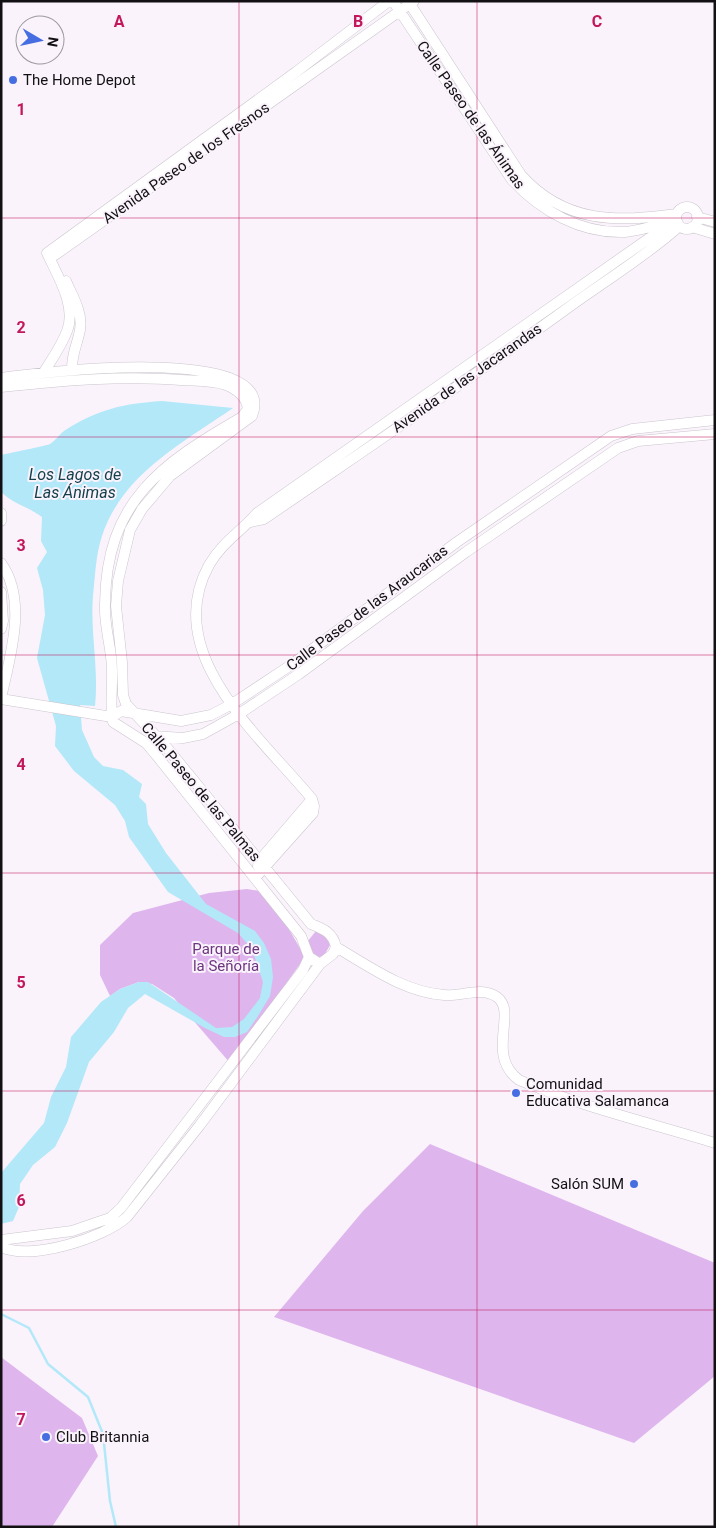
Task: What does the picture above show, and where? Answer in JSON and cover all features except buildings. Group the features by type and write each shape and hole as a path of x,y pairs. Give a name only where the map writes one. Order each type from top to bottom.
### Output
{"street":[{"name":"Avenida Paseo de los Fresnos","path":"51,254 389,1"},
{"name":"Calle Paseo de las Ánimas","path":"393,1 512,180 525,194 544,208 583,227 606,231 635,230 678,221"},
{"name":"Avenida Paseo de los Fresnos","path":"51,254 400,12 411,2"},
{"name":"Calle Paseo de las Ánimas","path":"411,2 521,175 532,188 550,200 578,212 606,219 678,221"},
{"path":"695,222 695,210 688,207 681,209 678,221 686,228 695,222 715,222"},
{"name":"Avenida de las Jacarandas","path":"262,865 313,813 314,806 312,798 239,714 216,683 200,647 197,608 208,567 222,545 236,531 250,522 257,513 639,246 678,221"},
{"name":"Avenida de las Jacarandas","path":"250,522 264,519 486,367 596,287 656,247 678,221"},
{"path":"695,222 715,234"},
{"path":"635,230 641,233 642,240 639,246"},
{"path":"51,254 79,311 80,331 72,352 72,369"},
{"path":"44,372 68,331 70,320 51,254"},
{"name":"Calle Paseo de las Palmas","path":"1,378 72,369 157,367 213,373 242,384 252,393 255,401 252,416 246,423 170,476 156,491 130,530 118,580 116,606 124,700 168,748 311,924 329,933 334,938 336,947"},
{"path":"1,387 62,381 158,378 212,382 237,391 246,403 248,410 242,417 163,468 137,496 120,525 112,548 104,604 112,664 112,717"},
{"name":"Calle Paseo de las Araucarias","path":"1,698 112,717 121,711 181,721 211,715 232,704 291,665 457,542 611,436 632,429 715,420"},
{"name":"Calle Paseo de las Araucarias","path":"131,732 183,738 203,734 239,714 299,674 466,552 618,448 638,441 715,434"},
{"path":"1,513 1,521"},
{"path":"1,563 6,569 13,593 16,620 1,698"},
{"path":"1,592 3,621 1,629"},
{"name":"Calle Paseo de las Palmas","path":"112,717 113,721 122,729 131,732 146,743 157,756 301,936 309,957"},
{"path":"255,878 262,865"},
{"path":"1,1247 27,1250 51,1248 92,1238 117,1226 127,1217 218,1101 320,964 333,954 336,947 412,989 448,996 480,992 489,994 501,1002 504,1009 503,1062 510,1073 519,1080 599,1110 636,1118 715,1143"},
{"path":"1,1240 72,1231 110,1218 121,1208 209,1094 303,970 309,957 320,964"},
{"path":"209,1094 218,1101"}],"green space":[{"name":"Parque de la Señoría","path":"247,889 260,891 282,917 305,957 230,1063 174,998 152,984 139,982 120,989 110,996 100,975 100,945 133,913 209,893"},
{"path":"316,931 327,937 330,945 324,956 319,957 313,953 307,942"},
{"path":"430,1144 715,1263 715,1376 634,1443 274,1317 363,1211"},
{"name":"Club Britannia","path":"1,1357 82,1418 98,1456 52,1527 1,1527"}],"water":[{"name":"Los Lagos de Las Ánimas","path":"162,401 233,408 175,447 139,477 111,514 98,550 93,596 92,610 96,678 95,706 80,705 82,730 94,757 103,766 123,770 142,784 139,797 146,804 148,824 166,853 206,904 255,931 264,943 271,959 273,977 270,996 247,1032 235,1037 224,1037 205,1028 145,994 128,1008 114,1032 89,1062 67,1123 55,1147 33,1165 20,1184 19,1207 13,1221 1,1224 1,1173 44,1123 51,1097 66,1067 71,1037 101,1002 120,989 139,982 148,982 216,1028 232,1027 244,1019 260,998 263,982 252,949 238,933 168,892 129,837 125,821 115,805 74,771 55,746 56,726 37,658 45,615 43,590 37,568 47,552 41,541 42,517 11,500 1,492 1,455 50,444 64,431 99,413 122,406"}],"waterway":[{"path":"1,1314 29,1328 48,1364 88,1397 103,1434 110,1501 116,1527"}],"place":[{"name":"The Home Depot","path":"13,80"},
{"name":"Comunidad Educativa Salamanca","path":"516,1093"},
{"name":"Salón SUM","path":"634,1184"},
{"name":"Club Britannia","path":"46,1437"}]}
